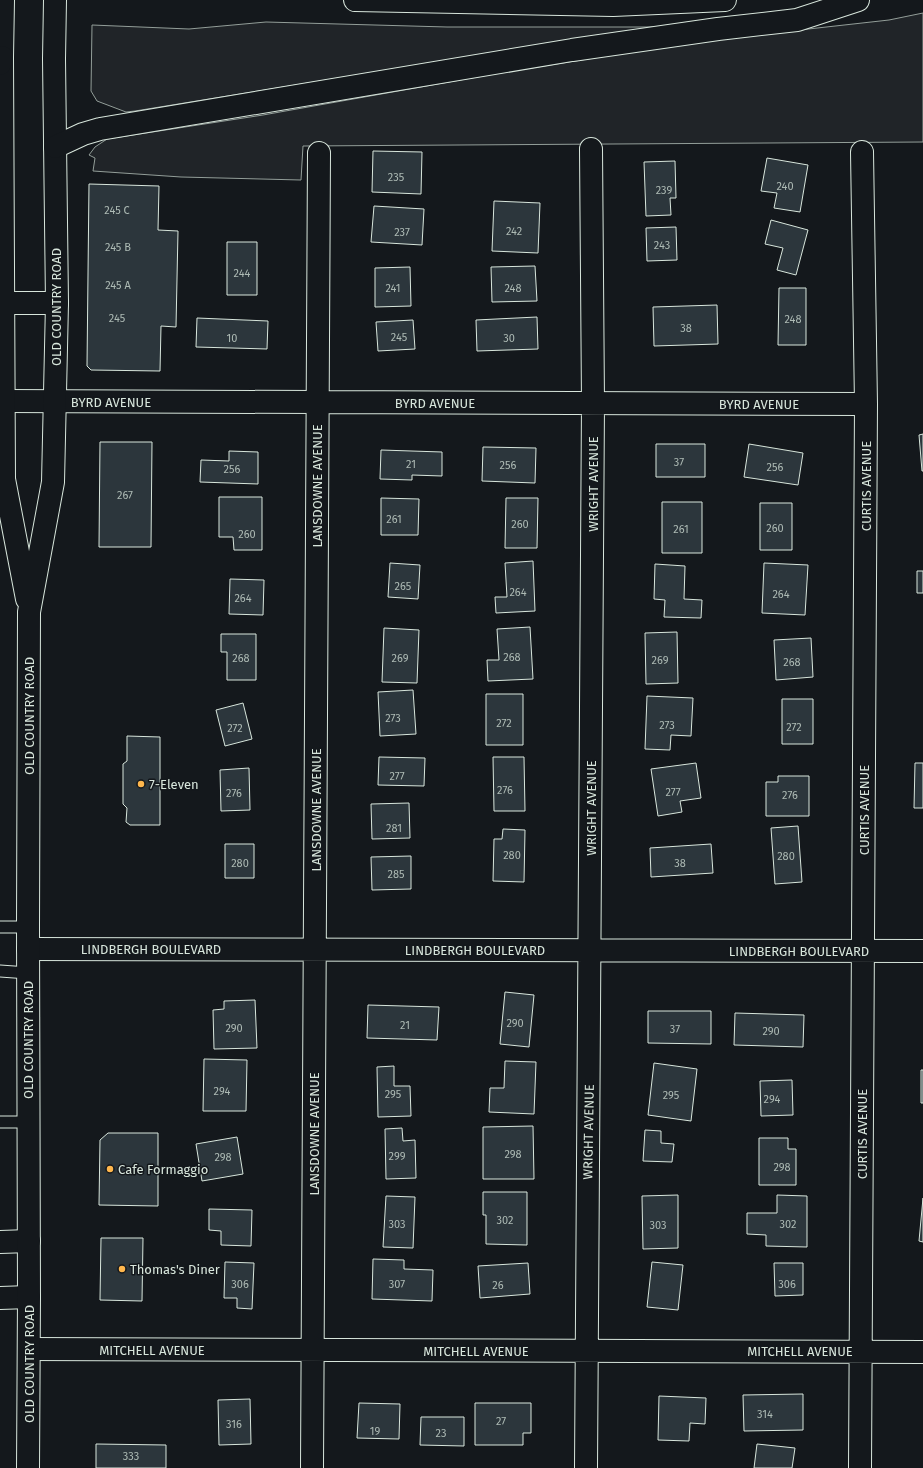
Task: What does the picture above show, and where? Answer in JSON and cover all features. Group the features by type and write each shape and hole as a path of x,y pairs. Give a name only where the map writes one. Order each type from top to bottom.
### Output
{"main road":[{"name":"OLD COUNTRY ROAD","path":"3,0 1,61 4,479 29,612"},
{"name":"OLD COUNTRY ROAD","path":"28,1468 29,612 53,482 57,303 54,59 55,0"},
{"path":"354,0 598,4 657,4 725,0"},
{"path":"55,147 83,134 100,129 572,50 718,29 796,20 858,0"},
{"name":"WRIGHT AVENUE","path":"586,1468 593,403 591,149"},
{"name":"CURTIS AVENUE","path":"860,1468 866,404 862,152"},
{"name":"LANSDOWNE AVENUE","path":"312,1468 319,153"},
{"path":"2,303 57,303"},
{"name":"BYRD AVENUE","path":"4,401 866,404"},
{"name":"LINDBERGH BOULEVARD","path":"28,949 923,951"},
{"path":"0,1242 29,1241"},
{"path":"0,1298 29,1298"},
{"name":"MITCHELL AVENUE","path":"29,1349 923,1352"}],"lane":[{"path":"0,927 28,927"},
{"path":"0,971 28,972"},
{"path":"0,1122 28,1122"}],"shaded area":[{"path":"923,13 923,142 303,146 301,180 181,177 93,171 95,158 89,155 95,147 107,139 263,115 494,74 619,54 710,40 889,20"},
{"path":"266,22 447,27 672,27 592,37 126,112 97,101 91,91 92,25 189,29"}],"building":[{"path":"373,151 422,152 421,194 372,192"},
{"path":"767,158 808,165 800,212 774,208 777,193 761,191"},
{"path":"675,161 676,198 670,198 671,215 646,216 644,162"},
{"path":"89,184 159,186 158,230 178,231 176,327 161,326 160,371 91,370 87,366"},
{"path":"494,201 540,203 538,253 492,251"},
{"path":"374,206 424,209 422,245 371,242"},
{"path":"771,220 808,230 796,275 777,270 783,248 765,244"},
{"path":"676,227 677,260 647,261 646,228"},
{"path":"227,242 257,242 257,295 227,295"},
{"path":"535,266 537,301 492,302 491,267"},
{"path":"410,267 411,306 375,307 375,268"},
{"path":"779,288 806,288 806,345 778,345"},
{"path":"717,305 718,344 654,346 653,307"},
{"path":"537,317 538,349 477,351 476,320"},
{"path":"197,318 268,321 267,349 196,347"},
{"path":"413,320 415,349 378,351 376,322"},
{"path":"923,434 923,471 922,471 919,435"},
{"path":"100,442 152,442 151,547 99,547"},
{"path":"656,444 705,444 705,477 656,477"},
{"path":"749,444 803,453 798,485 744,477"},
{"path":"483,447 536,448 535,483 482,481"},
{"path":"381,450 442,452 442,476 412,475 412,480 380,479"},
{"path":"229,451 258,452 258,484 200,482 201,460 229,461"},
{"path":"219,497 262,497 262,550 234,550 233,537 219,537"},
{"path":"381,498 419,499 418,535 381,535"},
{"path":"506,498 538,498 537,548 505,548"},
{"path":"662,502 702,502 702,553 662,553"},
{"path":"760,503 792,503 792,550 760,550"},
{"path":"533,561 535,611 496,613 495,597 507,597 505,563"},
{"path":"390,563 420,565 418,599 388,597"},
{"path":"764,563 808,565 805,615 762,613"},
{"path":"655,564 685,566 684,599 702,600 701,618 664,617 665,600 654,599"},
{"path":"917,571 923,571 923,593 917,593"},
{"path":"230,579 264,580 263,615 229,614"},
{"path":"530,627 533,679 488,681 487,660 499,660 497,629"},
{"path":"384,628 419,630 417,683 382,682"},
{"path":"677,632 678,683 646,684 645,633"},
{"path":"221,634 256,634 256,680 227,680 227,652 221,652"},
{"path":"811,638 813,677 776,680 774,640"},
{"path":"413,690 416,734 380,736 378,692"},
{"path":"486,694 523,694 523,745 486,745"},
{"path":"647,696 693,698 691,736 671,735 670,750 645,749"},
{"path":"782,699 813,699 813,744 782,744"},
{"path":"243,703 252,739 225,746 216,710"},
{"name":"7-Eleven","path":"127,736 160,737 160,825 130,825 126,822 127,808 123,804 123,764 127,761"},
{"path":"379,757 425,758 424,786 378,785"},
{"path":"493,757 524,757 525,811 494,811"},
{"path":"696,763 701,798 680,801 682,812 658,816 651,769"},
{"path":"915,763 923,763 923,808 914,808"},
{"path":"249,768 250,810 221,811 220,770"},
{"path":"778,776 809,776 809,816 766,816 766,782 778,782"},
{"path":"409,803 410,838 372,839 371,804"},
{"path":"798,826 802,882 775,884 771,828"},
{"path":"503,829 525,830 524,882 493,881 494,839 502,839"},
{"path":"225,844 254,844 254,878 225,878"},
{"path":"711,844 713,873 651,877 650,848"},
{"path":"411,856 411,889 372,890 371,857"},
{"path":"505,992 534,995 529,1047 500,1044"},
{"path":"255,1000 257,1048 214,1049 213,1010 224,1009 224,1001"},
{"path":"368,1005 439,1007 437,1040 367,1038"},
{"path":"648,1011 711,1011 711,1044 648,1043"},
{"path":"735,1013 804,1015 803,1047 734,1045"},
{"path":"204,1059 247,1060 246,1111 203,1111"},
{"path":"505,1061 536,1062 534,1114 489,1112 490,1088 504,1088"},
{"path":"654,1063 697,1069 691,1121 648,1115"},
{"path":"394,1066 394,1086 410,1086 411,1116 378,1117 377,1067"},
{"path":"921,1070 923,1070 923,1103 921,1103"},
{"path":"792,1080 793,1115 761,1116 760,1081"},
{"path":"533,1126 534,1179 483,1179 483,1127"},
{"path":"402,1128 403,1141 415,1140 416,1178 386,1179 385,1129"},
{"path":"645,1130 661,1131 661,1143 674,1144 672,1162 643,1161"},
{"path":"108,1133 158,1133 158,1206 99,1205 100,1140"},
{"path":"237,1137 243,1174 202,1181 196,1144"},
{"path":"759,1138 788,1138 788,1149 796,1149 796,1185 759,1185"},
{"path":"483,1192 527,1192 527,1245 486,1244 486,1215 483,1215"},
{"path":"678,1195 678,1248 643,1249 642,1196"},
{"path":"777,1195 807,1196 807,1247 766,1246 766,1235 747,1234 747,1213 777,1213"},
{"path":"386,1196 415,1197 413,1248 383,1247"},
{"path":"923,1198 923,1242 919,1241"},
{"path":"209,1209 252,1210 251,1246 221,1245 221,1231 209,1230"},
{"name":"Thomas's Diner","path":"101,1238 143,1238 142,1301 100,1300"},
{"path":"373,1259 404,1260 404,1269 433,1270 432,1301 372,1299"},
{"path":"225,1262 254,1263 252,1309 237,1308 237,1298 224,1298"},
{"path":"652,1262 683,1265 678,1310 647,1307"},
{"path":"528,1263 530,1294 480,1298 478,1266"},
{"path":"774,1263 803,1263 803,1295 775,1296"},
{"path":"803,1394 803,1430 744,1431 743,1395"},
{"path":"659,1396 706,1398 705,1424 690,1423 689,1441 658,1440"},
{"path":"250,1399 251,1444 219,1445 218,1400"},
{"path":"359,1403 400,1404 399,1439 357,1438"},
{"path":"475,1403 531,1403 531,1433 523,1433 523,1445 475,1445"},
{"path":"421,1417 464,1417 464,1446 420,1445"},
{"path":"96,1444 166,1445 166,1468 96,1468"},
{"path":"757,1444 795,1448 792,1468 754,1468"}],"place":[{"name":"7-Eleven","path":"141,784"},
{"name":"Cafe Formaggio","path":"110,1169"},
{"name":"Thomas's Diner","path":"122,1269"}]}
